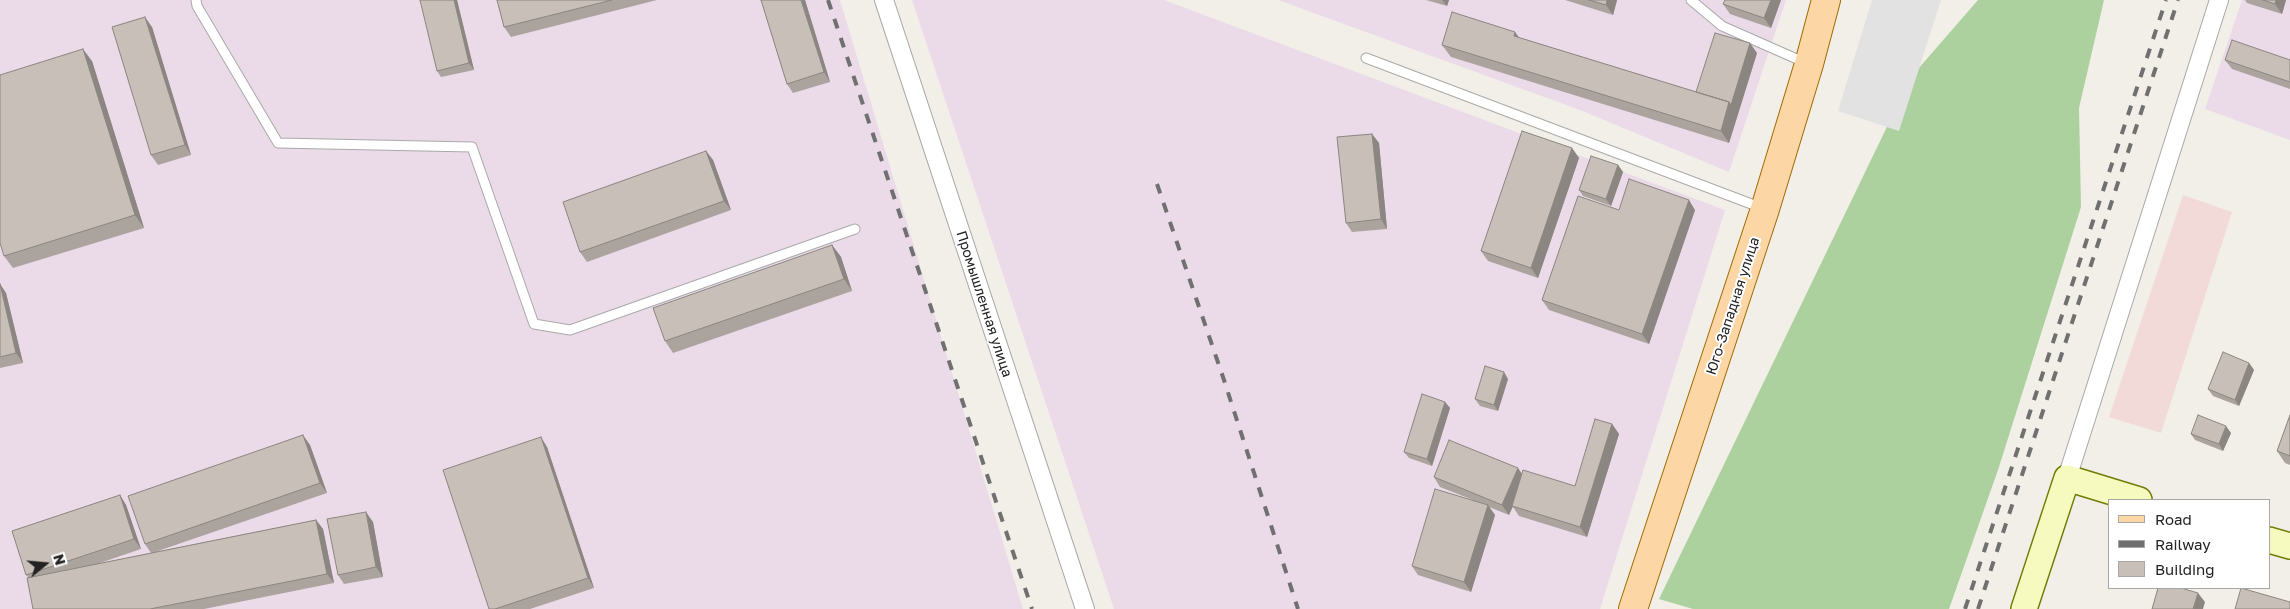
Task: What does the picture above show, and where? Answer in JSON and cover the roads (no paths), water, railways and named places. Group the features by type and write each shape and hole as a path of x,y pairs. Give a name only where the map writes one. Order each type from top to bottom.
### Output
{"main road":[{"name":"Юго-Западная улица","path":"1633,609 1765,208 1809,64 1826,0"}],"street":[{"name":"Промышленная улица","path":"884,0 1085,609"},
{"path":"2024,609 2218,0"},
{"path":"2067,478 2136,499"},
{"path":"2270,540 2290,546"}],"lane":[{"path":"196,0 197,6 278,143 472,146 534,324 570,330 855,229"},
{"path":"1691,0 1722,26 1809,64"},
{"path":"1366,58 1765,208"}],"railway":[{"path":"828,0 1032,609"},
{"path":"1965,609 2166,0"},
{"path":"1978,609 2178,0"},
{"path":"1157,184 1223,377 1298,609"}]}
